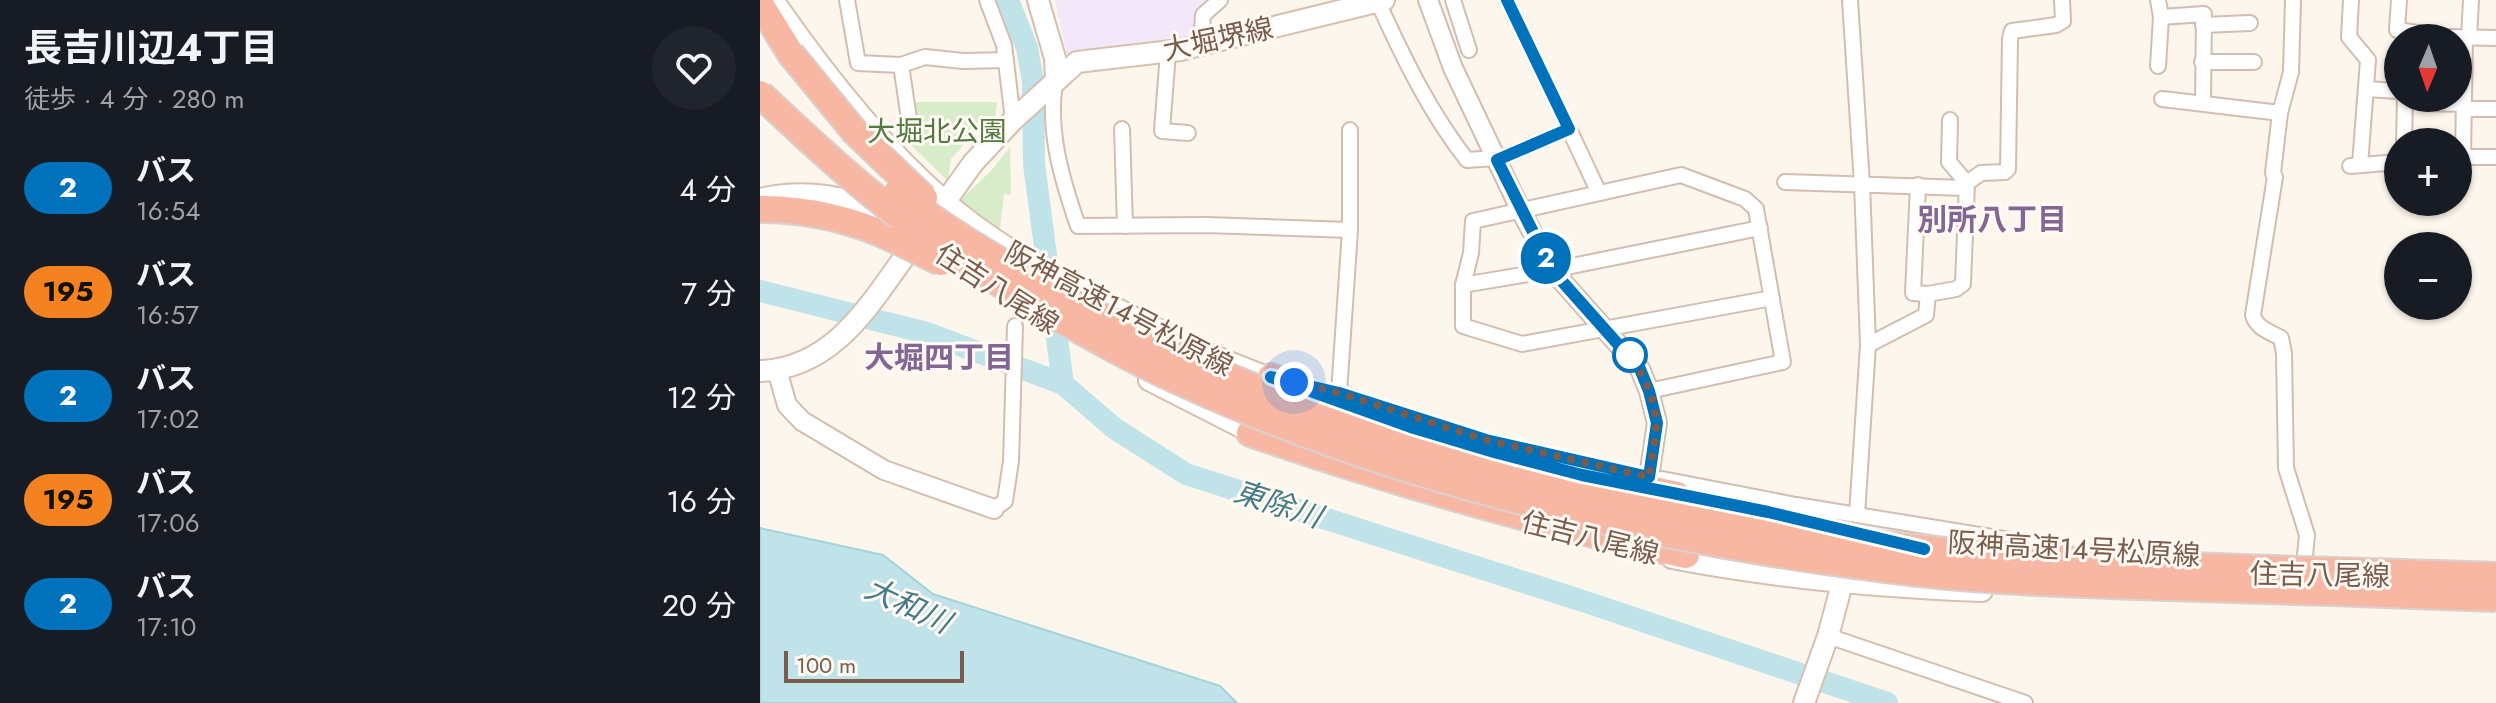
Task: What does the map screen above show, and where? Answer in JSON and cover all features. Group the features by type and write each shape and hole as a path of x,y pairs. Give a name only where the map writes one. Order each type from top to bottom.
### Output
{"highway":[{"path":"760,4 791,54"},
{"path":"760,13 836,111 874,153 925,200 1012,259"},
{"name":"阪神高速14号松原線","path":"760,71 820,128 901,196 944,227 1012,259 1121,327 1189,360 1331,418 1419,447 1522,477 1682,513 1838,539 1923,561 2082,583 2496,598"},
{"name":"阪神高速14号松原線","path":"760,94 828,157 917,229 976,269 1067,323 1179,382 1254,413 1431,474 1505,495 1676,535 1756,550 1923,561 2100,561 2496,577"},
{"path":"760,212 807,212 840,218 878,231 1067,323"},
{"path":"1271,377 1347,400 1440,436 1567,471 1768,512 1923,561"},
{"path":"1250,433 1341,464 1537,521 1686,555 1762,568 1834,572 1923,561"}],"main road":[{"name":"住吉八尾線","path":"773,0 822,68 861,114 945,202 1012,259 1207,354 1271,377 1338,410 1476,454 1644,495 1786,522 1856,522 2112,568 2303,576 2496,577"},
{"path":"1038,0 1055,58 1053,82"},
{"name":"大堀堺線","path":"769,371 813,358 846,333 973,163 1015,118 1082,59 1168,52 1381,1"},
{"name":"住吉八尾線","path":"760,199 790,194 840,197 875,210 918,238 1023,320 1095,351 1250,433 1316,461 1418,495 1674,559 1768,575 1924,589 2496,607"},
{"path":"1804,703 1844,581 1856,522"}],"street":[{"path":"847,0 858,63 901,65 925,57 963,61 1006,60"},
{"path":"987,0 1004,45 1015,118"},
{"path":"1201,45 1203,15 1220,0"},
{"path":"1428,0 1453,68 1552,270 1640,369 1657,423 1649,477"},
{"path":"1453,0 1469,50"},
{"path":"1507,0 1599,193"},
{"path":"1350,130 1347,400 1486,440 1856,522 1868,345 1850,0"},
{"path":"1785,182 1966,185 1981,173 2005,172 2008,169 2012,31 2056,25 2063,21 2062,0"},
{"path":"2158,0 2161,17 2158,66"},
{"path":"2293,0 2291,72 2280,113 2275,177 2253,315 2263,328 2281,338 2284,353 2286,468 2307,535 2303,576"},
{"path":"2351,0 2349,37 2368,60 2355,165 2384,163"},
{"path":"2397,24 2399,0"},
{"path":"2468,24 2471,0"},
{"path":"1381,1 1403,55 1449,137 1467,160 1496,159 1569,129"},
{"path":"2161,17 2204,14 2203,103"},
{"path":"2203,25 2250,23"},
{"path":"2472,38 2496,38"},
{"path":"1168,52 1162,131 1188,133"},
{"path":"2202,62 2254,62"},
{"path":"901,65 909,119"},
{"path":"1053,82 1055,141 1063,183 1078,226 1206,225 1350,230"},
{"path":"2366,89 2384,90"},
{"path":"2162,99 2280,113"},
{"path":"2472,107 2496,109"},
{"path":"1918,185 1913,293 1956,289 1963,284 1966,185 1949,162 1950,120"},
{"path":"1122,129 1125,226"},
{"path":"2472,157 2496,157"},
{"path":"1649,391 1783,362 1760,228 1756,209 1745,199 1681,175 1473,221 1471,253 1463,285 1463,326 1522,344 1772,298"},
{"path":"1463,285 1760,228"},
{"path":"1868,345 1926,315 1928,294"},
{"path":"769,371 787,405 802,421 884,470 994,509 1005,501 1011,461 1014,346 1023,320"},
{"path":"1826,639 2025,703"}],"shaded area":[{"path":"1055,0 1210,0 1195,39 1067,54"}],"green space":[{"name":"大堀北公園","path":"913,102 997,102 995,120 981,126 951,159 948,181 892,127"},
{"path":"1010,147 1011,195 1004,194 1000,229 960,200 991,171"}],"water":[{"name":"大和川","path":"760,528 883,555 933,594 1220,686 1237,703 760,703"}],"waterway":[{"name":"東除川","path":"1008,0 1027,48 1033,81 1034,164 1063,384"},
{"name":"東除川","path":"760,291 927,333 1063,384 1114,428 1186,474 1586,602 1887,703"}],"bus line":[{"name":"2","path":"1507,0 1569,129 1497,160 1552,270 1640,369 1657,423 1649,477 1486,440 1339,393 1271,377 1414,428 1494,452 1582,475 1768,512 1924,549"}],"district":[{"name":"別所八丁目","path":"1992,219"},
{"name":"大堀四丁目","path":"939,357"}],"route":[{"path":"1294,382 1339,393 1486,440 1649,477 1657,423 1649,391 1640,369 1627,352 1630,355"}]}
